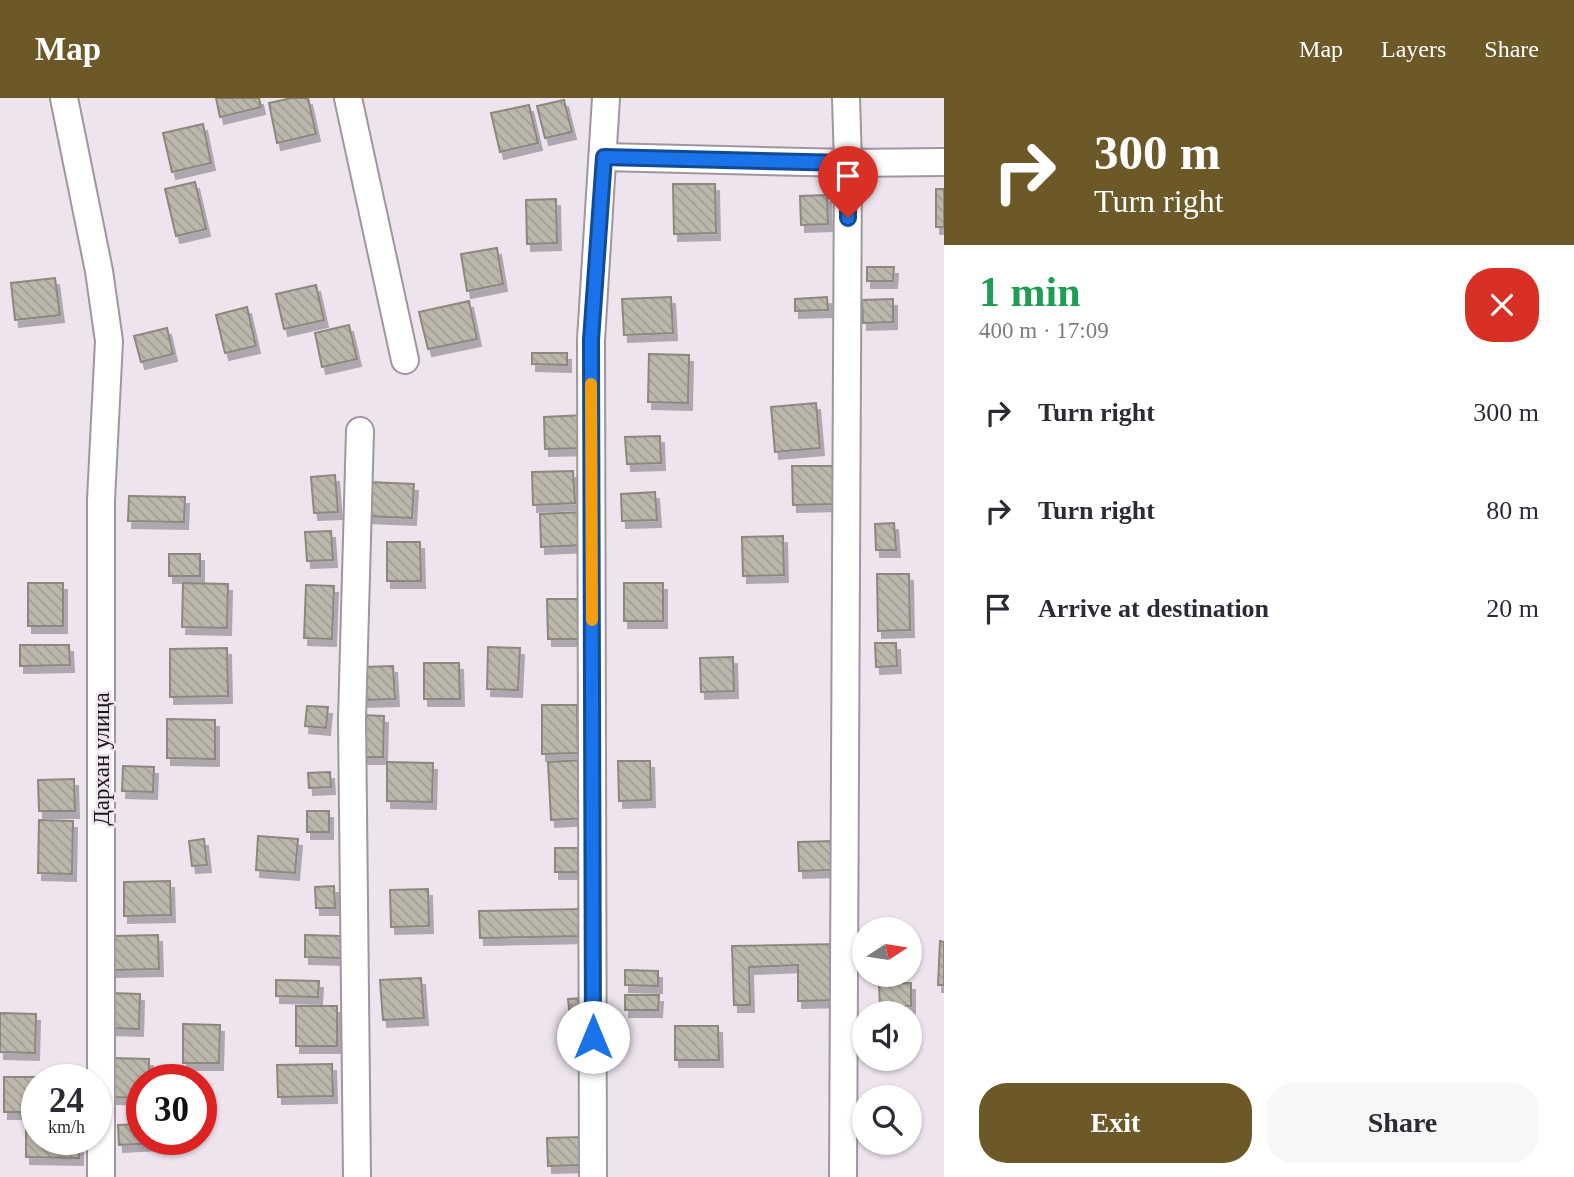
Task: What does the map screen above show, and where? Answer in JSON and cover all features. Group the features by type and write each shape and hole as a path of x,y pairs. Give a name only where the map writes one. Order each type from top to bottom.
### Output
{"street":[{"name":"Дархан улица","path":"64,98 99,271 108,341 102,500 101,1177"},
{"path":"348,98 405,360"},
{"path":"593,1177 591,340 606,98"},
{"path":"843,1177 848,163 846,98"},
{"path":"604,157 848,163 944,162"},
{"path":"357,1177 352,719 360,431"}],"building":[{"path":"216,98 259,98 261,107 220,117"},
{"path":"308,98 316,134 277,143 269,103"},
{"path":"564,100 572,132 545,138 537,106"},
{"path":"529,105 538,143 500,152 491,113"},
{"path":"203,124 211,163 172,172 163,133"},
{"path":"195,182 206,229 176,236 165,189"},
{"path":"673,184 715,184 716,233 674,234"},
{"path":"936,189 944,189 944,227 936,227"},
{"path":"827,195 828,224 801,225 800,196"},
{"path":"556,199 557,243 527,244 526,200"},
{"path":"497,248 503,284 467,291 461,254"},
{"path":"867,267 894,267 893,281 867,281"},
{"path":"55,278 60,315 15,320 11,283"},
{"path":"316,285 324,320 284,329 276,294"},
{"path":"671,297 673,333 624,335 622,299"},
{"path":"827,297 828,310 795,311 795,299"},
{"path":"893,299 893,322 863,323 862,300"},
{"path":"469,301 477,339 428,349 419,312"},
{"path":"247,307 256,346 225,353 216,315"},
{"path":"349,325 357,359 322,367 315,333"},
{"path":"167,328 173,354 141,362 134,336"},
{"path":"532,353 567,353 567,365 532,364"},
{"path":"649,354 689,355 688,403 648,402"},
{"path":"816,403 820,448 775,452 771,407"},
{"path":"585,415 587,448 545,449 544,417"},
{"path":"660,436 661,463 627,464 625,437"},
{"path":"792,466 834,466 834,504 793,505"},
{"path":"573,471 575,503 533,505 532,472"},
{"path":"335,475 338,512 314,513 311,477"},
{"path":"368,482 414,484 412,518 366,516"},
{"path":"655,492 657,520 622,521 621,494"},
{"path":"129,496 185,497 184,522 128,521"},
{"path":"582,512 583,545 541,547 540,514"},
{"path":"894,523 896,550 876,550 875,524"},
{"path":"331,531 333,560 307,561 305,532"},
{"path":"783,536 784,575 743,576 742,537"},
{"path":"387,542 420,542 421,581 387,581"},
{"path":"169,554 200,554 200,576 169,576"},
{"path":"877,574 909,574 910,630 878,631"},
{"path":"28,583 63,583 63,626 28,626"},
{"path":"183,583 228,584 227,628 182,627"},
{"path":"624,583 663,583 663,621 624,621"},
{"path":"306,585 334,586 332,639 304,638"},
{"path":"547,599 580,599 581,639 548,639"},
{"path":"875,643 896,643 897,666 876,667"},
{"path":"20,645 69,645 70,665 20,666"},
{"path":"488,647 520,648 518,690 487,689"},
{"path":"227,648 228,696 170,697 170,649"},
{"path":"733,657 734,691 701,692 700,658"},
{"path":"424,663 459,663 460,699 424,699"},
{"path":"393,666 395,699 364,700 362,667"},
{"path":"542,705 577,705 578,753 542,754"},
{"path":"307,706 328,707 326,728 305,726"},
{"path":"362,715 384,716 383,757 361,757"},
{"path":"167,719 215,720 215,759 167,758"},
{"path":"585,760 588,818 551,820 548,762"},
{"path":"618,761 650,761 651,800 619,801"},
{"path":"387,762 433,763 432,802 387,801"},
{"path":"123,766 154,767 153,792 122,791"},
{"path":"330,772 331,787 309,788 308,773"},
{"path":"74,779 75,811 39,811 38,780"},
{"path":"307,811 329,811 329,832 307,832"},
{"path":"39,820 73,821 72,874 38,873"},
{"path":"258,836 298,839 295,873 256,870"},
{"path":"204,839 207,865 192,866 189,841"},
{"path":"833,841 833,870 799,871 798,842"},
{"path":"555,848 578,848 578,872 555,872"},
{"path":"170,881 171,915 124,916 124,882"},
{"path":"334,886 335,908 316,908 315,887"},
{"path":"428,889 429,926 391,927 390,890"},
{"path":"585,909 586,936 480,938 479,911"},
{"path":"158,935 159,969 113,970 112,936"},
{"path":"305,935 343,936 342,958 305,957"},
{"path":"940,941 944,942 944,985 938,985"},
{"path":"839,944 840,1000 798,1001 798,965 749,967 750,1005 734,1005 732,946"},
{"path":"625,970 658,971 658,986 625,985"},
{"path":"421,978 424,1018 383,1020 380,980"},
{"path":"276,980 319,981 318,997 276,996"},
{"path":"879,987 911,987 911,1001 880,1001"},
{"path":"111,993 140,994 139,1029 109,1028"},
{"path":"625,995 659,995 658,1010 625,1010"},
{"path":"583,998 586,1024 571,1025 568,999"},
{"path":"296,1006 337,1006 337,1046 296,1046"},
{"path":"0,1013 36,1014 35,1053 0,1052"},
{"path":"183,1024 220,1025 219,1063 183,1063"},
{"path":"675,1026 718,1026 719,1060 675,1060"},
{"path":"113,1058 149,1059 149,1064 126,1064 126,1097 112,1097"},
{"path":"332,1064 333,1096 278,1097 277,1065"},
{"path":"4,1077 21,1077 21,1112 4,1112"},
{"path":"118,1125 126,1125 126,1145 119,1145"},
{"path":"584,1137 585,1165 548,1166 547,1138"},
{"path":"26,1155 79,1155 79,1158"}],"slow traffic":[{"path":"591,384 592,620"}],"route":[{"path":"593,1037 591,340 604,157 848,163 848,218"}]}
